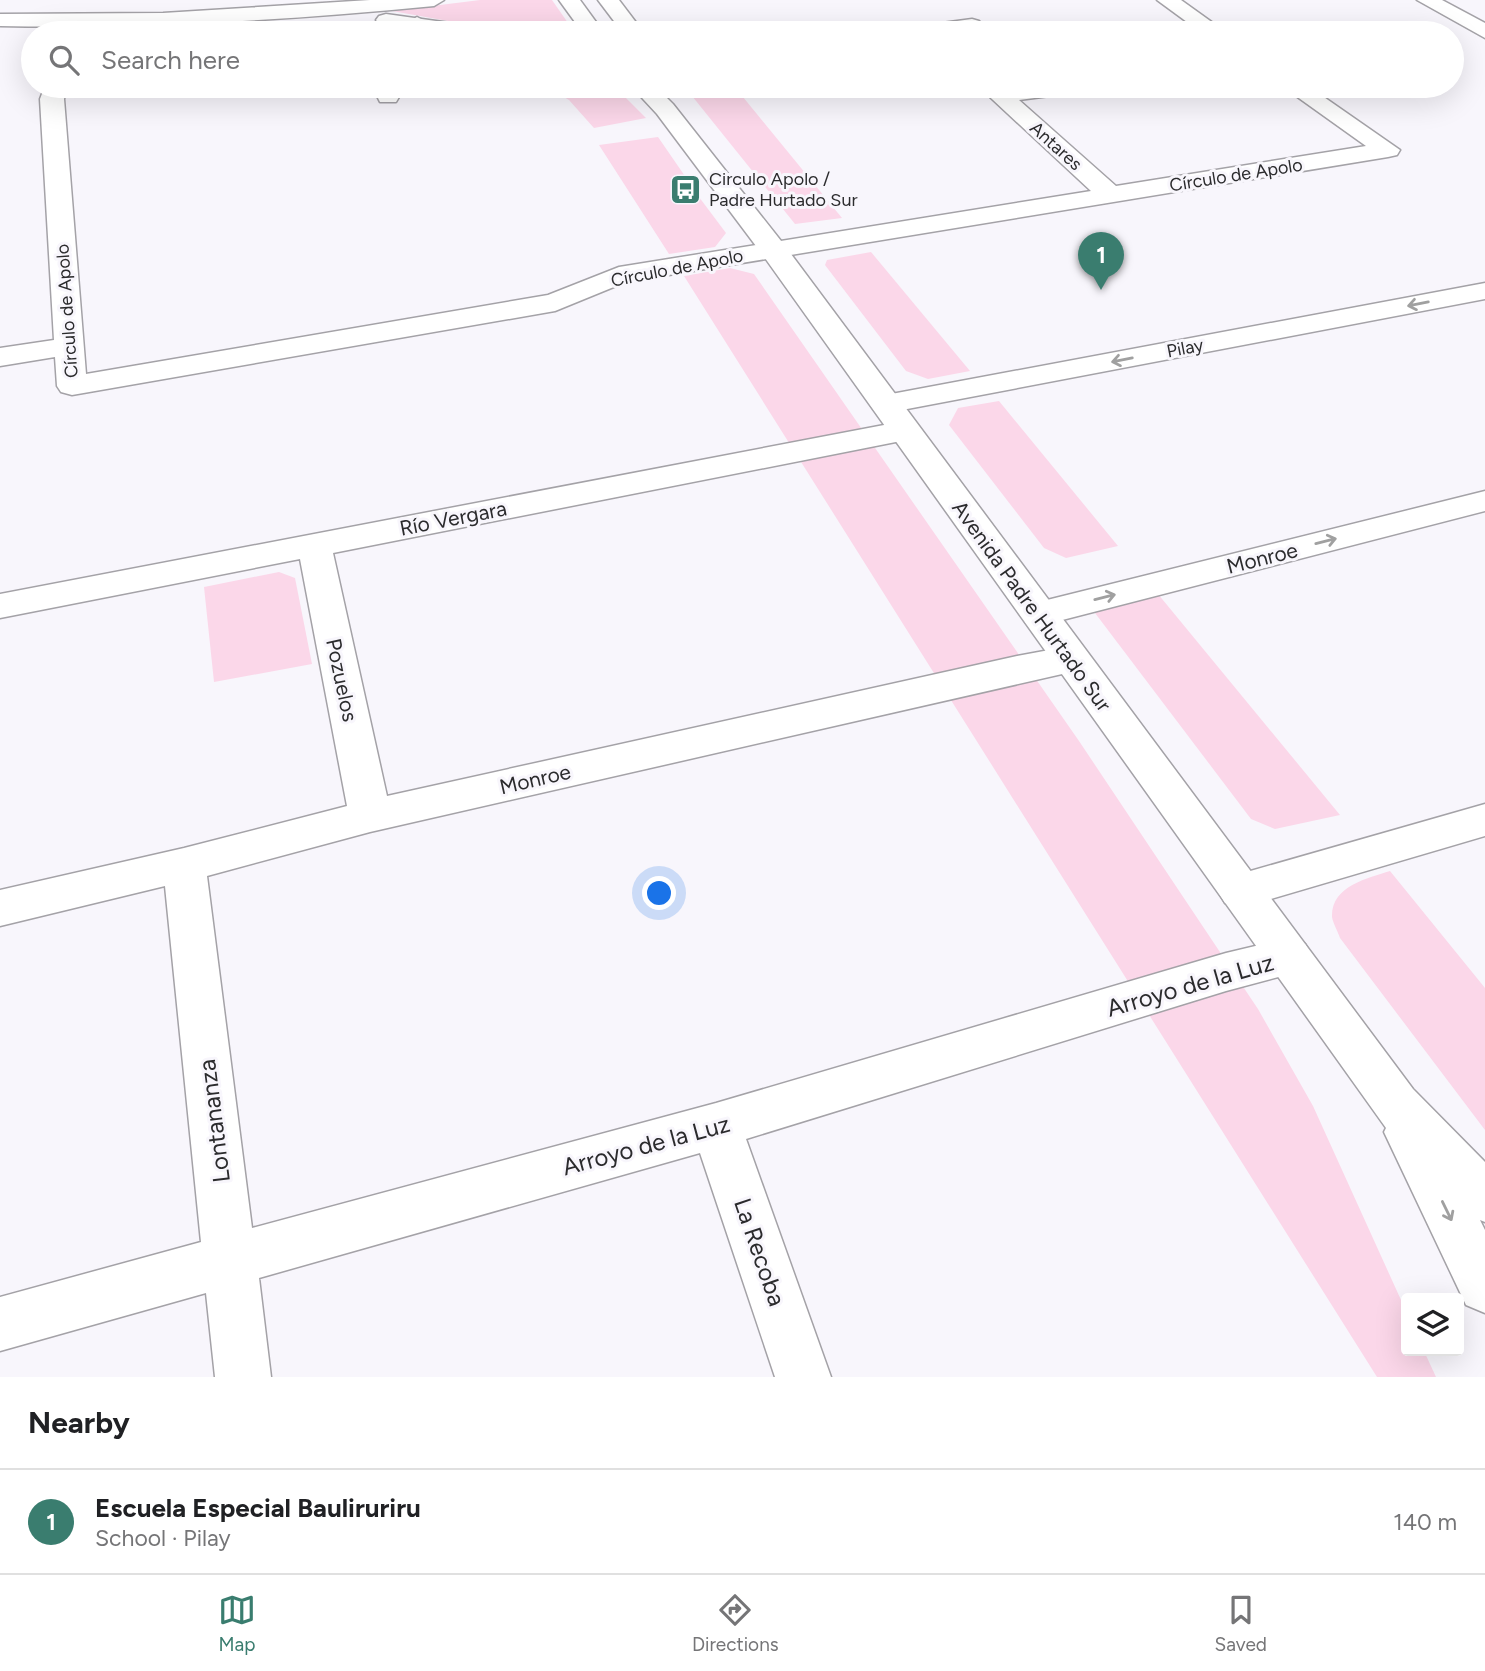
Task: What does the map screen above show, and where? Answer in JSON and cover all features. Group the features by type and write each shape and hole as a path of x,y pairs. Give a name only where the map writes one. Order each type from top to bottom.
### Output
{"street":[{"path":"143,21 275,8 434,0"},
{"path":"569,0 585,21"},
{"path":"608,0 625,21"},
{"path":"1167,0 1198,21"},
{"path":"1427,0 1485,32"},
{"path":"0,1 275,8 381,21"},
{"path":"952,8 967,21"},
{"path":"0,20 21,22"},
{"name":"Círculo de Apolo","path":"52,98 72,386 555,302 619,275 775,252 1388,150 1311,98"},
{"name":"Avenida Padre Hurtado Sur","path":"661,98 1396,1105 1485,1198"},
{"name":"Antares","path":"1003,98 1112,196"},
{"name":"Pilay","path":"895,417 1485,291"},
{"path":"0,357 70,346"},
{"name":"Río Vergara","path":"0,606 314,544 895,417"},
{"name":"Monroe","path":"1039,614 1485,501"},
{"name":"Pozuelos","path":"314,544 370,816"},
{"name":"Monroe","path":"0,908 184,865 370,816 1020,668 1071,659"},
{"path":"1240,891 1485,820"},
{"name":"Lontananza","path":"184,865 243,1377"},
{"name":"Arroyo de la Luz","path":"0,1324 716,1126 1213,976 1289,957"},
{"name":"Avenida Padre Hurtado Sur","path":"1396,1105 1485,1286"},
{"name":"La Recoba","path":"716,1126 803,1377"}],"shaded area":[{"path":"480,0 552,0 567,21 448,21 392,11"},
{"path":"566,98 626,98 646,118 594,128"},
{"path":"694,98 744,98 842,218 795,224"},
{"path":"658,137 689,182 671,184 678,195 696,193 726,233 715,247 669,254 599,145"},
{"path":"871,252 970,371 928,379 906,371 825,265 827,260"},
{"path":"730,268 754,274 1079,741 1258,1009 1313,1106 1401,1300 1401,1356 1426,1356 1436,1377 1377,1377 684,276"},
{"path":"999,401 1118,546 1066,558 1044,548 949,425 958,408"},
{"path":"279,572 295,578 312,664 214,682 204,587"},
{"path":"1158,594 1340,815 1275,829 1251,819 1095,613 1110,605"},
{"path":"1390,871 1485,988 1485,1130 1340,938 1333,922 1333,906 1344,891 1362,880"}],"place":[{"name":"Circulo Apolo / Padre Hurtado Sur","path":"686,189"},
{"name":"Escuela Especial Bauliruriru","path":"1101,290"}]}
